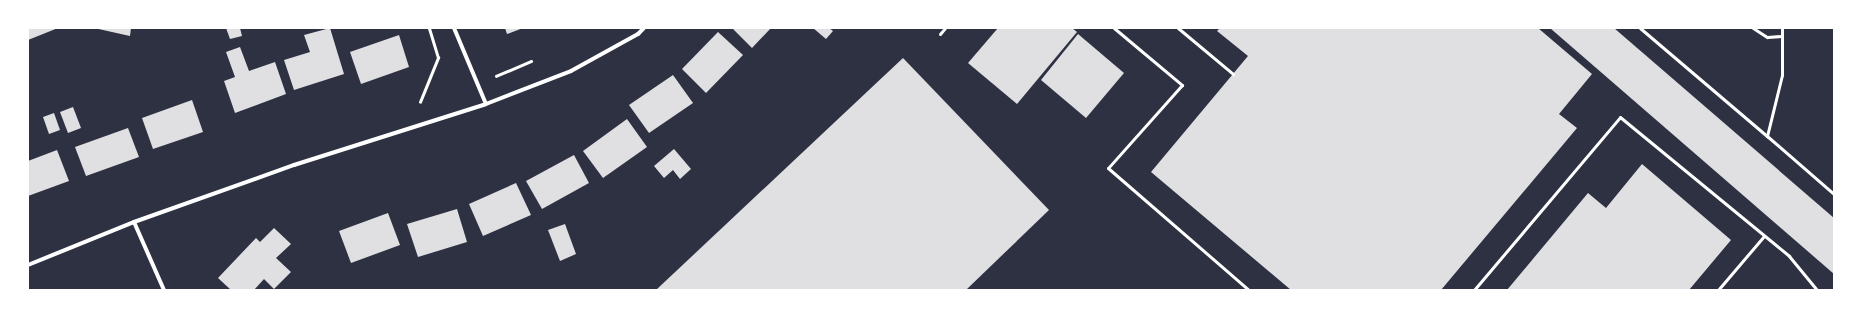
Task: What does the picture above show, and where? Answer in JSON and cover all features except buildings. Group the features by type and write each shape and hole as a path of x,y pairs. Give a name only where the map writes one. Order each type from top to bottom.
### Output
{"street":[{"path":"454,28 486,104"},
{"path":"28,265 134,222 294,165 486,104 571,71 638,34 644,28"},
{"path":"134,222 164,290"}],"lane":[{"path":"940,34 944,28"},
{"path":"1114,28 1182,85 1108,168 1249,290"},
{"path":"1178,28 1233,74"},
{"path":"1640,28 1834,194"},
{"path":"1753,28 1767,37 1782,36"},
{"path":"1767,136 1782,74 1782,28"},
{"path":"1474,290 1620,117 1789,256 1817,290"},
{"path":"1718,290 1764,236"}],"path":[{"path":"420,102 438,58 429,28"},
{"path":"496,76 531,61"}]}
